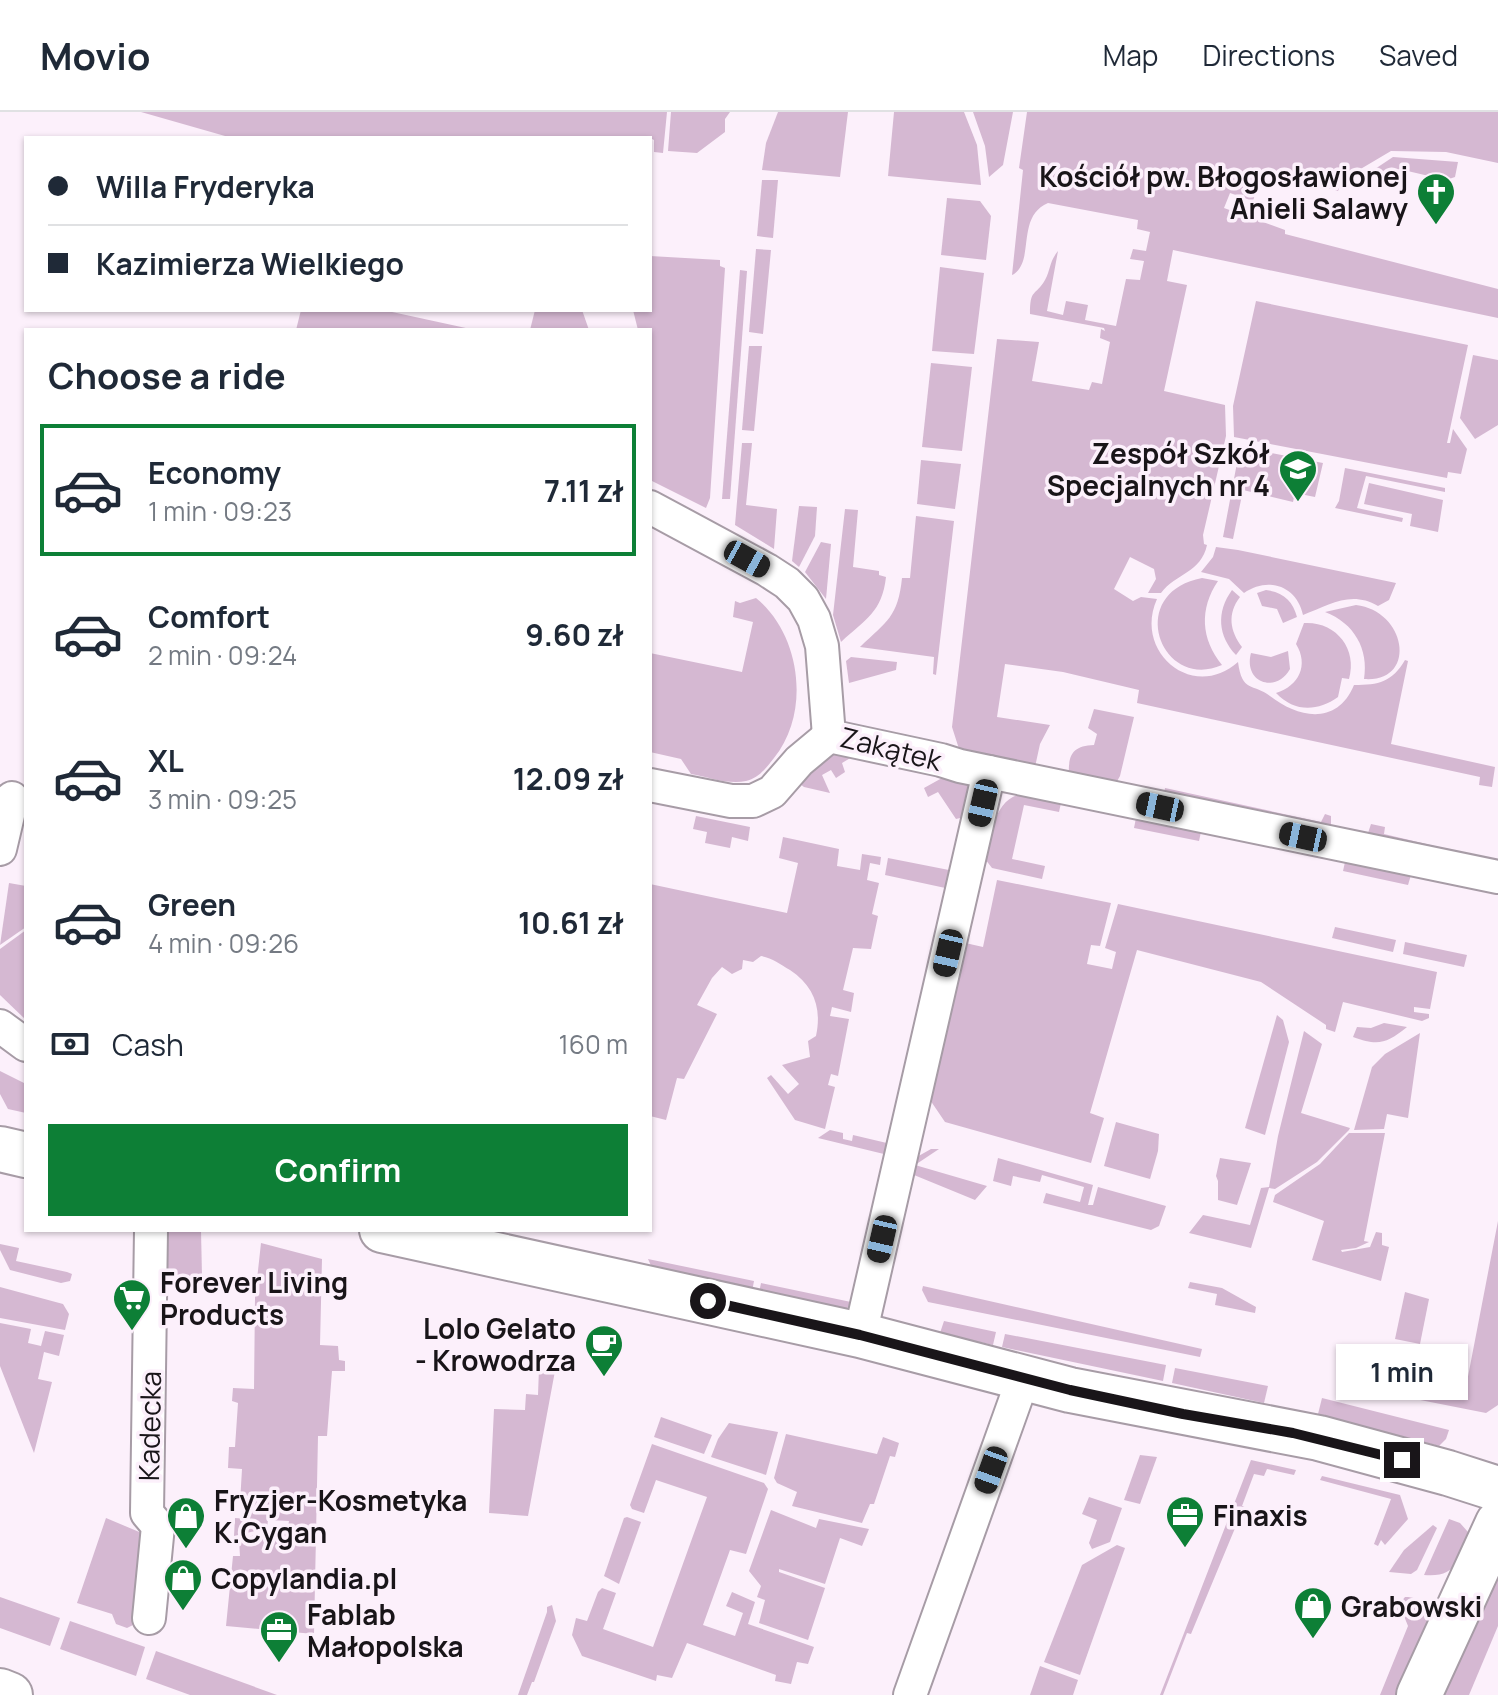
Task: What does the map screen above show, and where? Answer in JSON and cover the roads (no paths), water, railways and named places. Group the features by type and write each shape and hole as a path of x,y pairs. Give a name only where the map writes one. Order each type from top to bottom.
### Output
{"street":[{"name":"Zakątek","path":"652,508 767,570 787,583 803,599 814,619 822,646 829,736 1498,877"},
{"path":"652,785 731,801 753,801 772,792 799,761 829,736"},
{"path":"860,1335 989,772"},
{"path":"0,849 12,798"},
{"path":"0,1026 24,1044"},
{"path":"0,1149 24,1155"},
{"name":"Kadecka","path":"149,1618 158,1526 147,1513 151,1232"},
{"path":"391,1232 860,1335 1070,1390 1319,1438 1498,1489"},
{"path":"910,1695 1024,1376"},
{"path":"1419,1695 1498,1523"},
{"path":"0,1691 10,1695"}],"place":[{"name":"Kościół pw. Błogosławionej Anieli Salawy","path":"1436,226"},
{"name":"Zespół Szkół Specjalnych nr 4","path":"1298,503"},
{"name":"Forever Living Products","path":"132,1332"},
{"name":"Lolo Gelato - Krowodrza","path":"604,1378"},
{"name":"Finaxis","path":"1185,1549"},
{"name":"Fryzjer-Kosmetyka K.Cygan","path":"186,1550"},
{"name":"Copylandia.pl","path":"183,1612"},
{"name":"Grabowski","path":"1313,1640"},
{"name":"Fablab Małopolska","path":"279,1664"}]}
